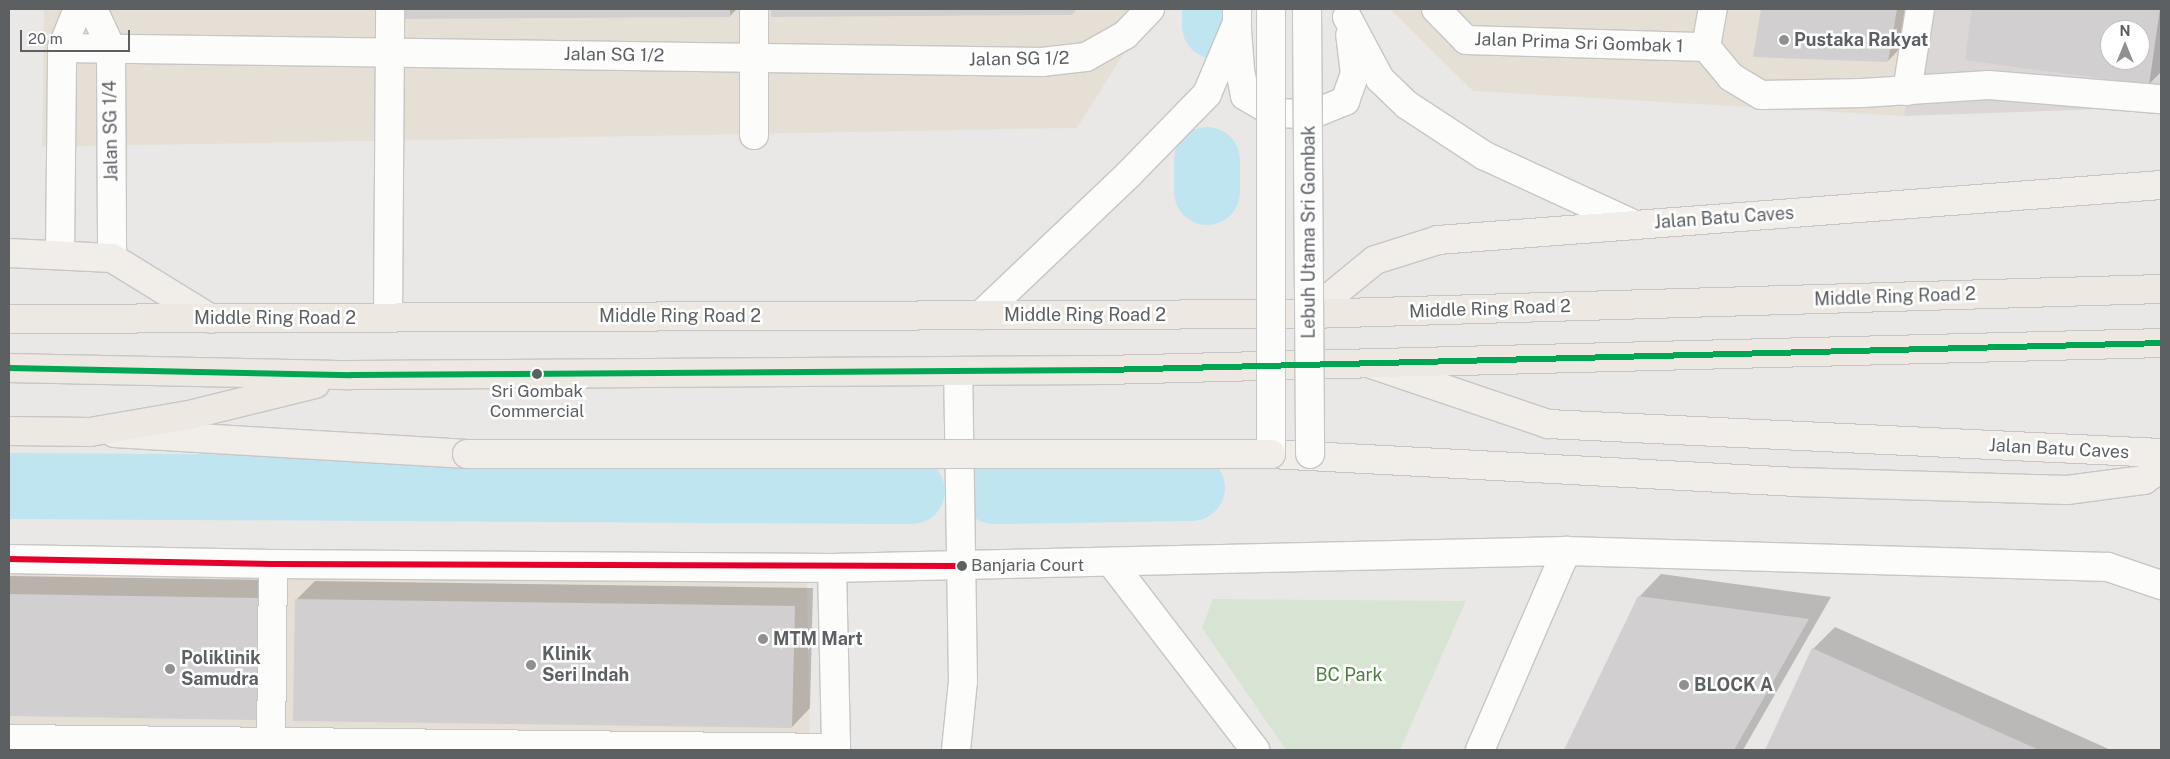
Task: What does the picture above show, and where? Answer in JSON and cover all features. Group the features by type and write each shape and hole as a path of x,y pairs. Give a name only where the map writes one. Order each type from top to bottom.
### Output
{"highway":[{"name":"Middle Ring Road 2","path":"9,319 1309,314 2161,289"},
{"path":"9,368 351,375 1105,370 2161,343"},
{"path":"9,431 90,432 189,415 351,375"}],"main road":[{"name":"Jalan Batu Caves","path":"1309,314 1375,260 1438,240 2161,185"},
{"path":"9,253 112,258 212,319"},
{"name":"Jalan Batu Caves","path":"1368,363 1548,424 2161,454"},
{"path":"90,432 467,454 1310,454 1796,482 2067,490 2144,480 2161,468"}],"street":[{"path":"60,254 62,48 78,9"},
{"name":"Jalan SG 1/4","path":"92,9 111,48 112,258"},
{"path":"388,318 390,9"},
{"path":"754,9 754,135"},
{"name":"Jalan SG 1/2","path":"62,48 1042,62 1086,57 1125,35 1150,9"},
{"path":"1272,9 1272,454"},
{"name":"Lebuh Utama Sri Gombak","path":"1308,9 1310,454"},
{"name":"Jalan Prima Sri Gombak 1","path":"1436,9 1466,40 1706,47"},
{"path":"1713,9 1706,47 1730,77 1760,95 1907,91 1989,85 2161,99"},
{"path":"1907,91 1920,9"},
{"path":"1237,16 1240,70 1245,96 1275,113 1313,114 1345,101 1355,74 1347,13"},
{"path":"1347,13 1380,79 1407,105 1485,156 1635,225"},
{"path":"981,315 1121,182 1207,94 1237,16"},
{"path":"956,750 963,681 958,371"},
{"path":"1480,750 1566,551"},
{"path":"9,559 273,564 832,568 1566,551 2108,567 2161,585"},
{"path":"1111,562 1255,750"},
{"path":"271,746 273,564"},
{"path":"9,740 271,746 836,749 832,568"}],"shaded area":[{"path":"44,9 1144,9 1144,21 1077,128 42,147"},
{"path":"1390,9 1922,9 1904,116 1473,91"},
{"path":"1922,9 2161,9 2161,107 1904,116"},
{"path":"9,569 807,581 810,750 9,750"}],"green space":[{"name":"BC Park","path":"1213,599 1466,601 1400,750 1286,750 1202,628"}],"building":[{"path":"402,9 730,9 730,17 402,19"},
{"path":"771,9 1077,9 1072,15 771,17"},
{"path":"1761,9 1897,9 1888,62 1753,57"},
{"path":"1972,9 2160,9 2149,85 1965,60"},
{"path":"9,594 260,598 258,720 9,716"},
{"name":"BLOCK A","path":"1638,596 1809,619 1734,750 1564,750"},
{"path":"295,599 795,606 792,728 293,721"},
{"path":"1812,648 2039,750 1765,750"}],"waterway":[{"path":"1215,9 1215,26"},
{"path":"1207,160 1207,192"},
{"path":"9,486 912,491"},
{"path":"994,491 1192,488"}],"transit line":[{"path":"9,368 351,375 1105,370 2161,343"},
{"path":"9,559 273,564 962,566"}],"place":[{"name":"Pustaka Rakyat","path":"1784,40"},
{"name":"Sri Gombak Commercial","path":"537,374"},
{"name":"Banjaria Court","path":"962,566"},
{"name":"MTM Mart","path":"763,639"},
{"name":"Klinik Seri Indah","path":"531,665"},
{"name":"Poliklinik Samudra","path":"170,669"},
{"name":"BLOCK A","path":"1684,685"}]}
